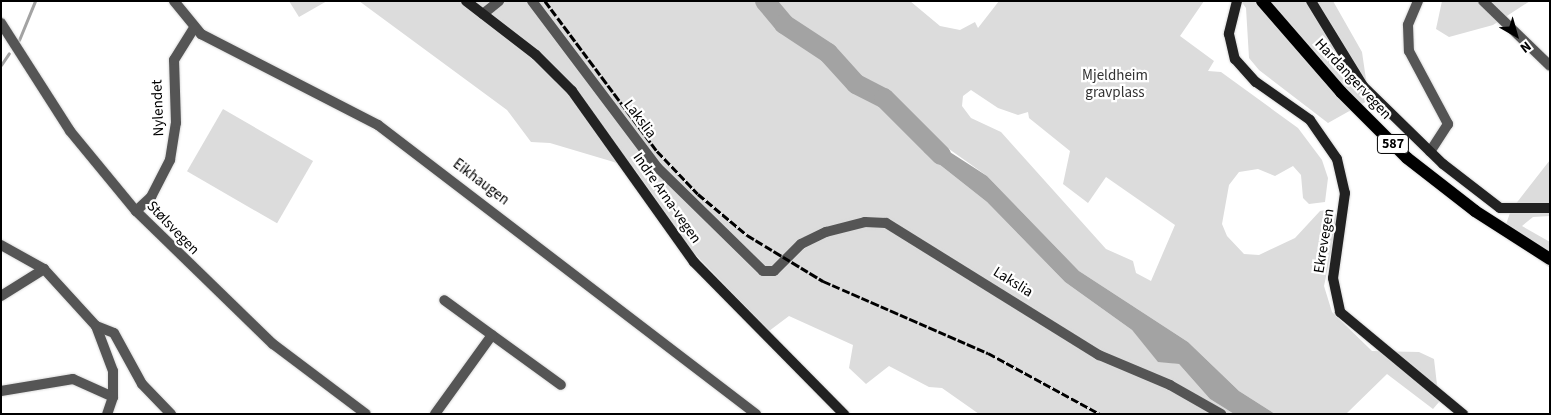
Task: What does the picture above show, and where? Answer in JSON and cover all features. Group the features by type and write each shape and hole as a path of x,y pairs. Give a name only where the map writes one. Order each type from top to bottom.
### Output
{"main road":[{"name":"Indre Arna-vegen","path":"466,1 536,55 572,91 694,262 844,414"},
{"name":"Ekrevegen","path":"1238,1 1230,34 1235,59 1256,82 1310,120 1338,159 1345,194 1333,278 1340,312 1463,414"},
{"name":"Hardangervegen","path":"1262,1 1341,92 1407,158 1475,212 1550,259"},
{"path":"1312,1 1363,86 1430,152 1500,208 1550,208"}],"street":[{"name":"Eikhaugen","path":"174,1 194,28 378,125 756,414"},
{"path":"483,14 499,1"},
{"name":"Lakslia","path":"532,1 679,192 755,266 769,272 812,238 850,225 876,222 897,227 1099,355 1170,385 1221,414"},
{"path":"1418,1 1408,25 1409,51 1448,124 1430,152"},
{"path":"1483,1 1550,66"},
{"name":"Stølsvegen","path":"1,23 70,130 136,211 267,339 366,414"},
{"name":"Nylendet","path":"136,211 151,197 170,160 176,133 174,60 194,28"},
{"path":"1,245 44,269 96,326 113,371 113,397 107,414"},
{"path":"1,296 44,269"},
{"path":"444,300 561,385"},
{"path":"96,326 114,333 142,384 171,414"},
{"path":"435,414 492,335"},
{"path":"1,391 73,379 113,397"}],"green space":[{"path":"289,1 327,1 299,17"},
{"name":"Mjeldheim gravplass","path":"359,1 910,1 940,26 960,30 975,22 978,28 999,1 1204,1 1180,36 1214,61 1208,71 1221,72 1298,128 1322,160 1328,178 1325,202 1309,204 1303,198 1301,175 1293,166 1275,176 1258,169 1239,172 1229,185 1222,224 1227,236 1244,254 1259,255 1295,238 1320,211 1333,209 1338,219 1324,286 1332,312 1372,351 1419,352 1434,359 1439,402 1433,409 1387,374 1346,414 1275,414 1239,391 1188,342 1079,271 987,176 935,139 925,153 987,202 1065,282 1132,330 1158,361 1179,364 1210,399 1234,414 979,414 942,388 929,387 889,366 866,384 849,368 853,345 789,316 769,331 693,252 634,168 550,143 531,142 507,110","holes":["971,90 998,108 1018,115 1028,112 1029,118 1070,151 1063,184 1088,203 1106,177 1175,225 1151,281 1136,273 1133,261 1106,249 1001,132 971,118 962,106 963,96"]},
{"path":"1241,1 1333,1 1362,52 1369,100 1328,123 1259,70 1249,58 1246,8"},
{"path":"1442,1 1530,1 1493,25 1449,37 1436,29"},
{"path":"223,109 313,161 277,223 187,171"},
{"path":"1550,160 1550,216 1533,217 1522,226 1550,242 1550,268 1503,233 1511,210"}],"shaded area":[{"path":"925,136 987,176 1079,271 1188,342 1239,391 1275,414 1234,414 1210,399 1179,364 1158,362 1132,330 1065,282 987,202 925,153 918,143"}],"waterway":[{"path":"19,40 35,1"},
{"path":"765,1 784,24 828,53 856,84 884,98 941,155"},
{"path":"1,65 9,53"}],"railway":[{"path":"545,1 657,151 698,194 747,235 823,281 988,353 1100,414"}]}
